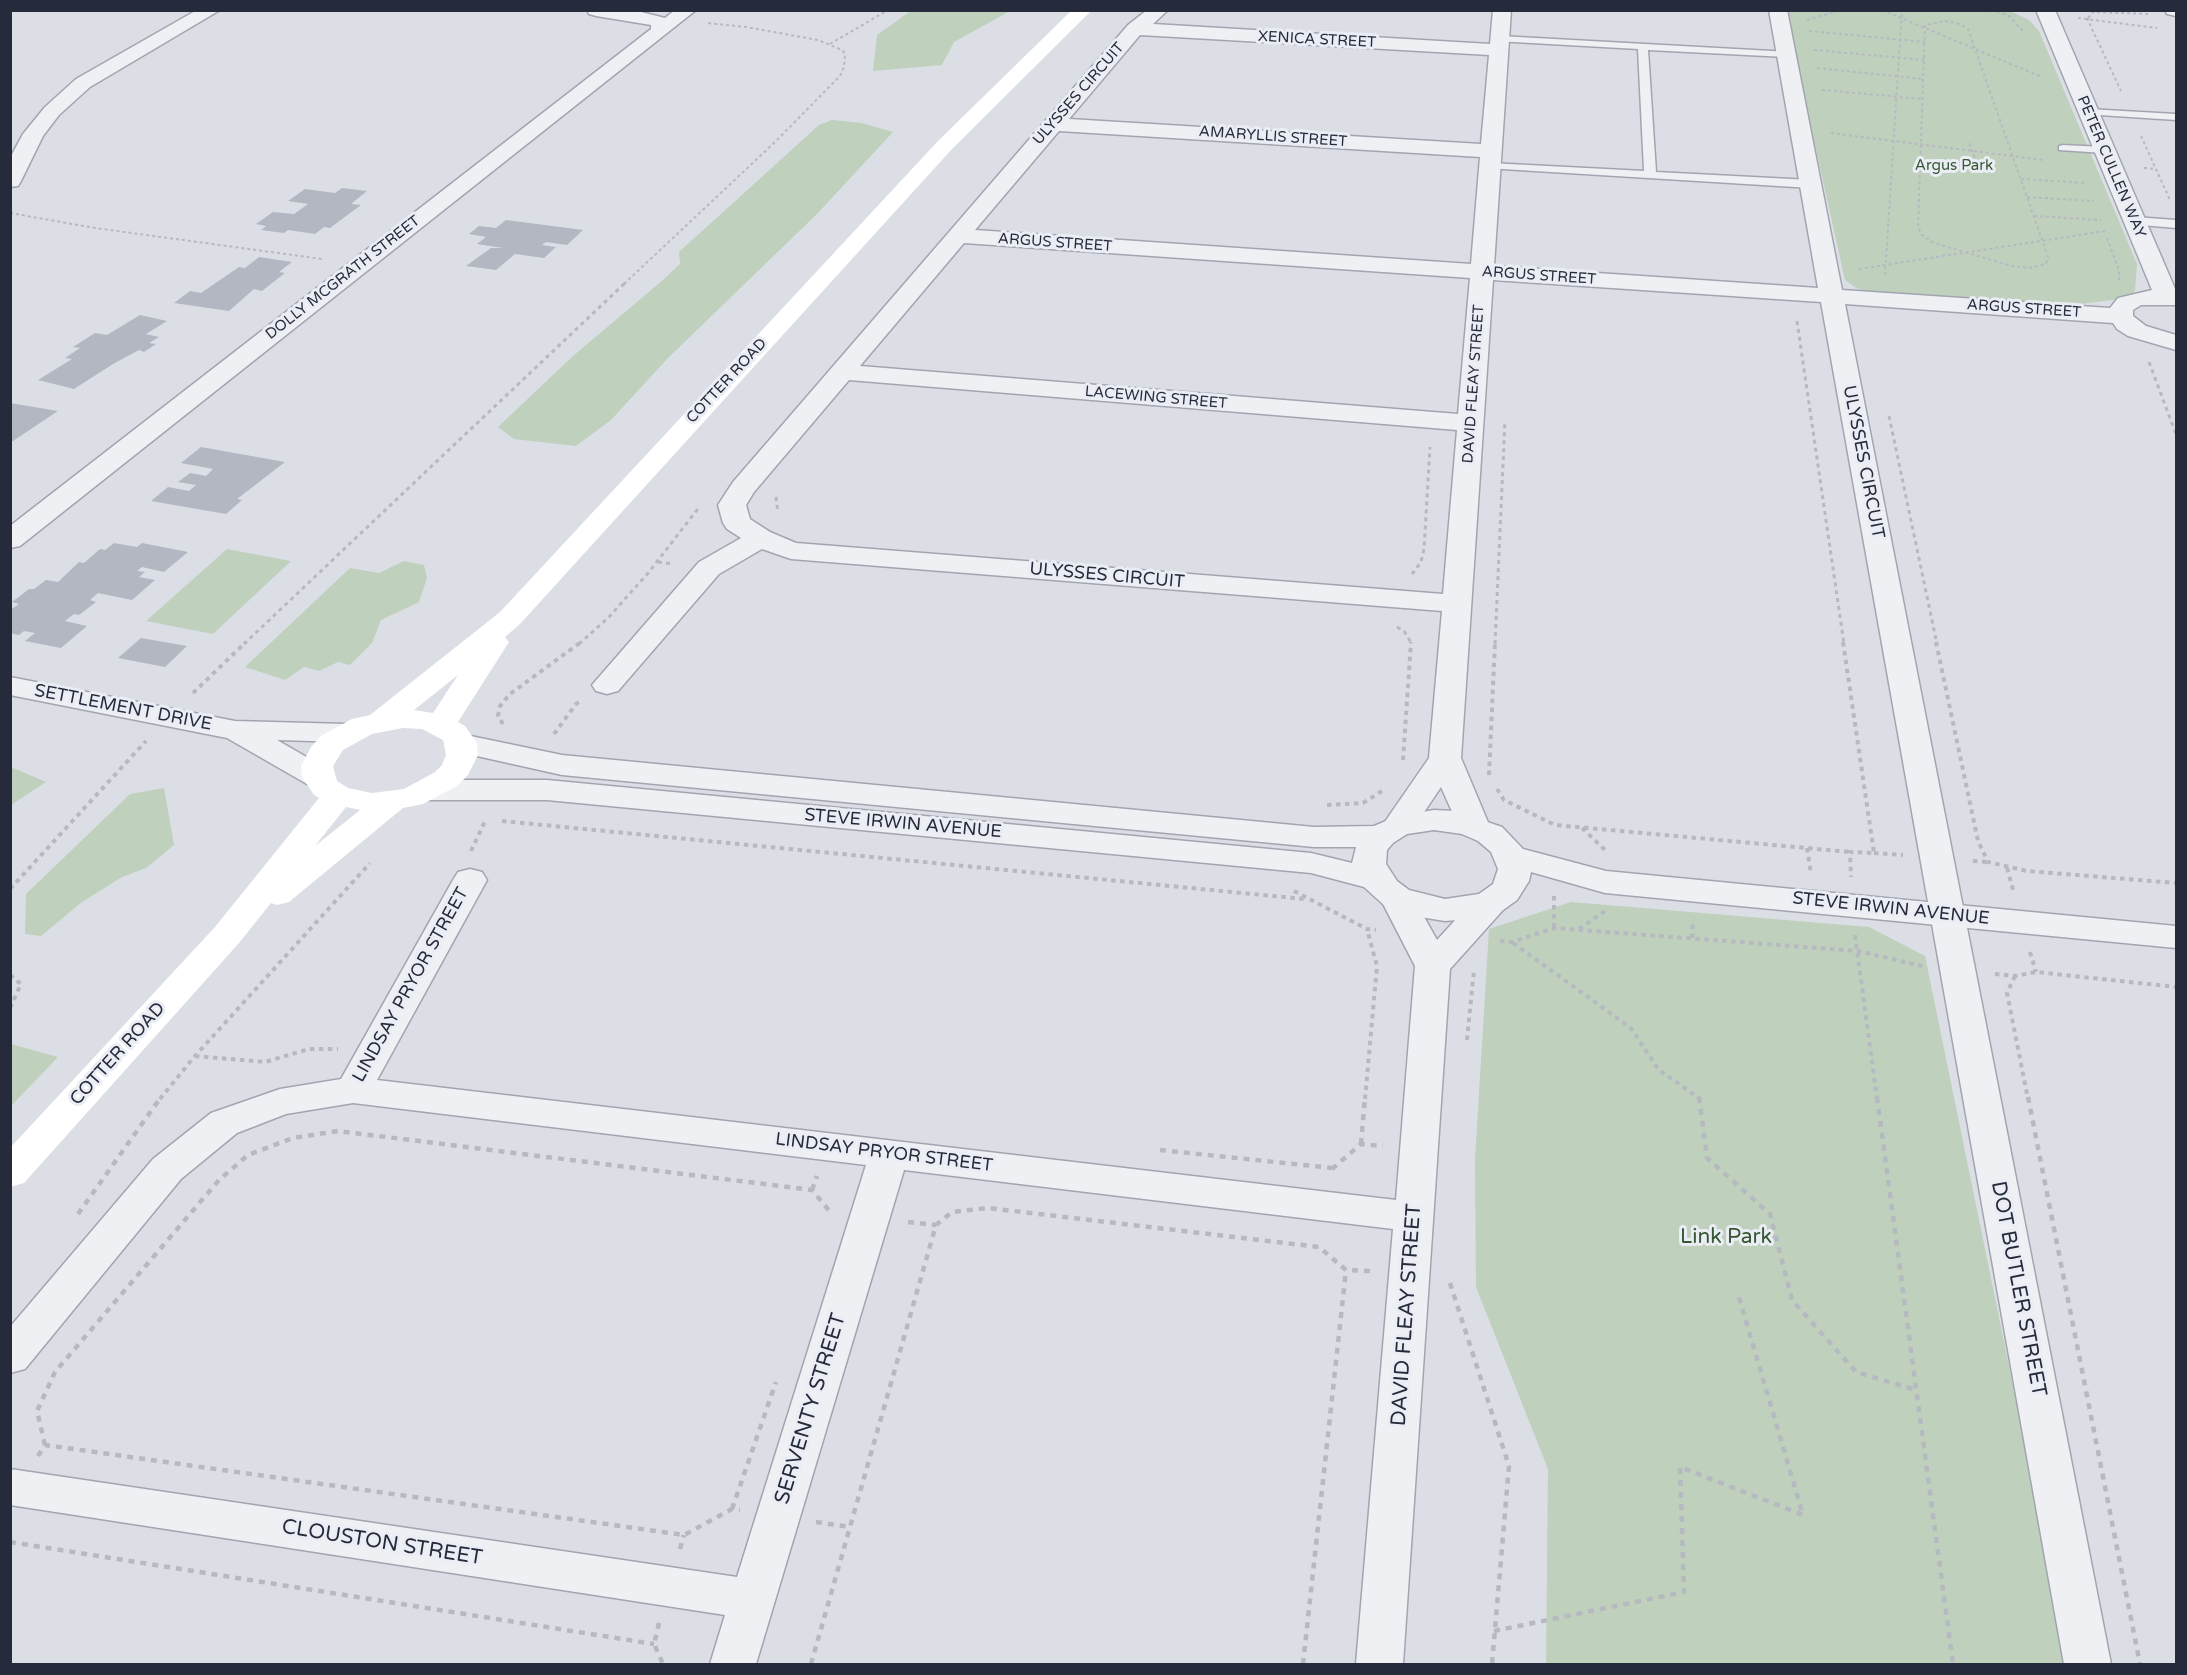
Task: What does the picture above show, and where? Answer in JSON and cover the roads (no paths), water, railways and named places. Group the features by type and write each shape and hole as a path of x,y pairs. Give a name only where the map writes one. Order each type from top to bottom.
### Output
{"main road":[{"name":"COTTER ROAD","path":"945,145 967,110 1011,58 1059,10"},
{"name":"COTTER ROAD","path":"381,721 510,618 945,145 1083,10"},
{"name":"COTTER ROAD","path":"451,734 510,618"},
{"path":"413,719 451,734 462,755 457,768 446,779 429,790 392,801 363,802 328,787 317,766 322,754 332,743 346,734 381,721 413,719"},
{"name":"COTTER ROAD","path":"10,1173 227,934 328,787"},
{"name":"COTTER ROAD","path":"227,934 392,801"}],"street":[{"path":"10,181 33,134 52,111 84,83 115,63 212,10"},
{"path":"597,10 654,24"},
{"name":"DOLLY MCGRATH STREET","path":"10,540 355,269 654,24 687,10"},
{"name":"ULYSSES CIRCUIT","path":"1159,10 1135,29 743,488 732,505 737,523 760,538 791,551 1457,604"},
{"name":"DAVID FLEAY STREET","path":"1474,827 1445,758 1502,10"},
{"name":"ULYSSES CIRCUIT","path":"1778,10 1947,914"},
{"name":"PETER CULLEN WAY","path":"2045,10 2134,221 2171,297 2149,297 2126,303 2121,309 2121,316"},
{"path":"2025,16 2057,38"},
{"name":"XENICA STREET","path":"1135,29 1499,44"},
{"name":"AMARYLLIS STREET","path":"1054,124 1491,158"},
{"name":"ARGUS STREET","path":"958,236 2121,316"},
{"path":"2121,316 2126,324 2137,331 2152,338 2176,343"},
{"name":"LACEWING STREET","path":"842,372 1471,423"},
{"path":"607,685 710,568 760,538"},
{"name":"SETTLEMENT DRIVE","path":"10,686 235,730 346,734"},
{"name":"SETTLEMENT DRIVE","path":"235,730 328,787"},
{"name":"STEVE IRWIN AVENUE","path":"451,734 562,765 1314,837 1389,831"},
{"path":"1389,831 1434,820 1455,821 1490,834 1503,845 1511,856 1515,869 1512,881 1433,966 1369,864 1371,849 1389,831 1445,758"},
{"name":"STEVE IRWIN AVENUE","path":"429,790 559,792 1311,863 1386,888"},
{"name":"STEVE IRWIN AVENUE","path":"1511,856 1605,882 2176,937"},
{"name":"LINDSAY PRYOR STREET","path":"353,1090 470,880"},
{"name":"STEVE IRWIN AVENUE","path":"1498,897 1605,882"},
{"path":"1386,888 1420,906 1445,910 1470,908 1498,897"},
{"name":"DOT BUTLER STREET","path":"1947,914 2088,1665"},
{"name":"DAVID FLEAY STREET","path":"1380,1665 1433,966"},
{"name":"LINDSAY PRYOR STREET","path":"10,1357 166,1169 224,1123 280,1102 353,1090 1414,1217"},
{"name":"SERVENTY STREET","path":"733,1665 889,1154"},
{"name":"CLOUSTON STREET","path":"14,1488 753,1599"}],"lane":[{"path":"1499,44 1643,46 1786,54"},
{"path":"1643,46 1650,175"},
{"path":"2088,112 2176,117"},
{"path":"2063,148 2104,150"},
{"path":"1491,158 1650,175 1811,184"},
{"path":"2134,221 2176,224"}],"park label":[{"name":"Argus Park","path":"1954,166"},
{"name":"Link Park","path":"1726,1237"}]}
